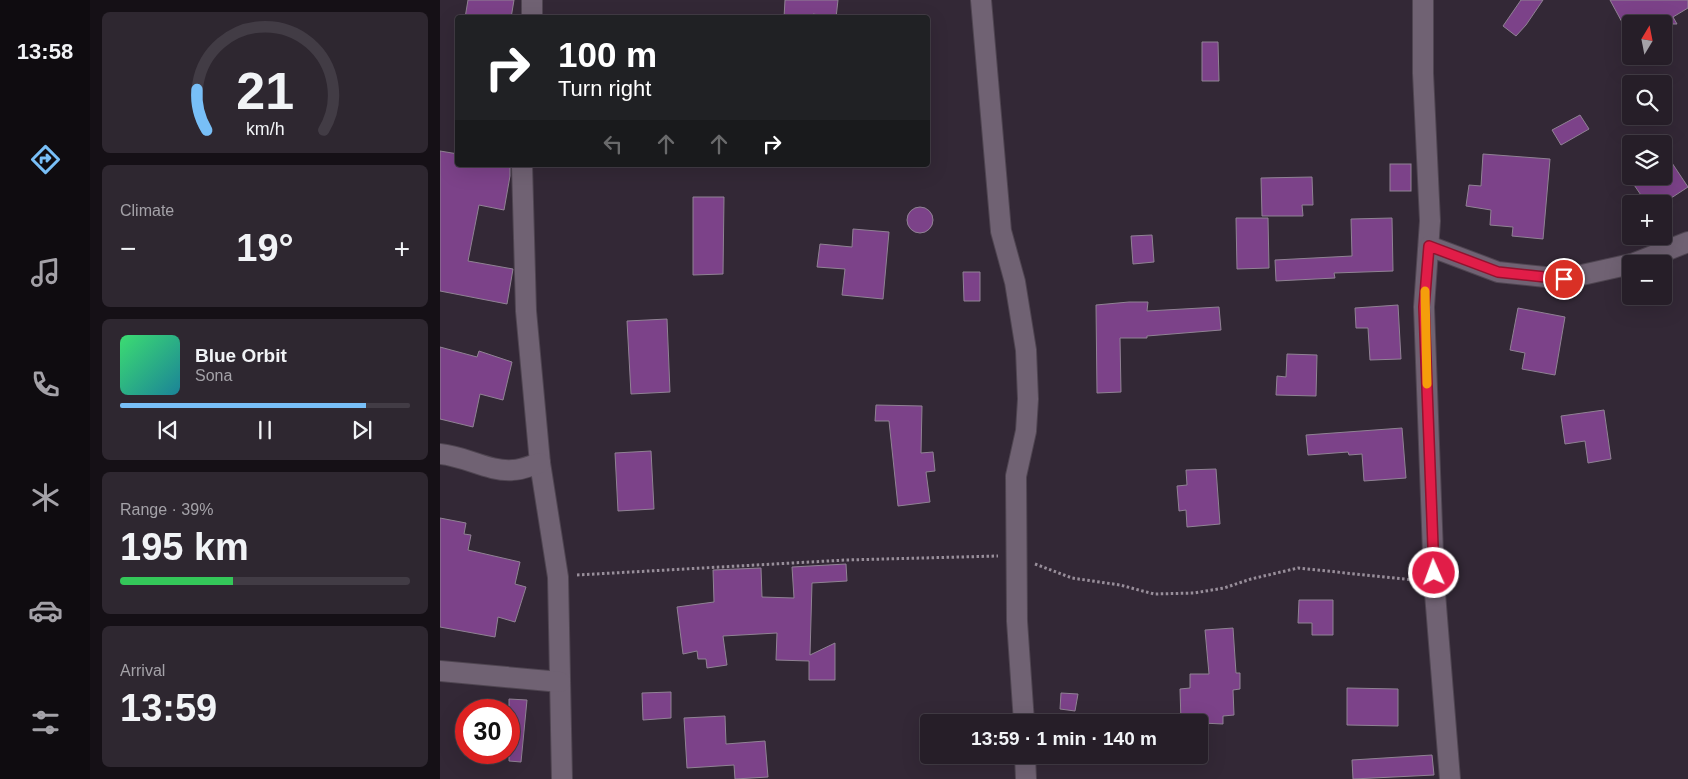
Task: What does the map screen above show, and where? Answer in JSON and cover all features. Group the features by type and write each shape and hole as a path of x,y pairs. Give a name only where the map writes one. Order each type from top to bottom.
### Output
{"street":[{"path":"532,0 532,15"},
{"path":"981,0 1001,231 1015,282 1026,350 1028,400 1026,431 1016,476 1017,621 1023,714"},
{"path":"1423,0 1423,73 1430,221 1424,307 1434,581 1450,779"},
{"path":"522,167 526,311 540,463 558,577 562,779"},
{"path":"1655,255 1688,242"},
{"path":"1429,246 1498,272 1564,279 1622,266"},
{"path":"440,454 455,455 490,467 513,470 540,463"},
{"path":"440,671 560,682"},
{"path":"1025,764 1026,779"}],"path":[{"path":"558,577 846,560 984,556 1018,557 1072,578 1120,585 1154,594 1194,593 1224,588 1251,579 1298,568 1320,569 1382,578 1434,581"}],"building":[{"path":"468,0 514,0 512,15 466,15"},
{"path":"785,0 838,0 836,15 784,15"},
{"path":"1521,0 1543,0 1516,36 1503,26"},
{"path":"1610,0 1688,0 1688,8 1673,17 1677,24 1672,24 1672,15 1622,15 1622,22"},
{"path":"1202,42 1218,42 1219,81 1202,81"},
{"path":"1580,115 1589,129 1561,145 1552,130"},
{"path":"440,151 455,154 455,167 510,167 504,210 479,205 468,261 513,269 507,304 440,291"},
{"path":"1483,154 1550,159 1543,239 1512,236 1513,227 1490,225 1491,210 1466,206 1469,185 1481,186"},
{"path":"1672,163 1688,187 1672,197 1672,195 1641,195 1634,185 1672,185"},
{"path":"1390,164 1411,164 1411,191 1390,191"},
{"path":"1312,177 1313,205 1302,205 1303,216 1262,216 1261,178"},
{"path":"693,197 724,197 723,274 693,275"},
{"path":"920,207 929,211 933,220 929,229 920,233 911,229 907,220 911,211"},
{"path":"1236,218 1268,218 1269,268 1237,269"},
{"path":"1392,218 1393,271 1334,273 1335,278 1276,281 1275,260 1352,256 1351,219"},
{"path":"853,229 889,232 883,299 842,295 845,269 817,267 820,244 852,247"},
{"path":"1152,235 1154,262 1133,264 1131,236"},
{"path":"963,272 980,272 980,301 964,301"},
{"path":"1148,302 1147,311 1219,307 1221,330 1147,336 1147,338 1120,338 1121,392 1097,393 1096,305"},
{"path":"1398,305 1401,359 1370,360 1368,328 1356,328 1355,308"},
{"path":"1518,308 1565,317 1555,375 1522,369 1525,353 1510,350"},
{"path":"667,319 670,392 631,394 627,321"},
{"path":"440,347 477,357 479,351 512,362 503,400 480,394 473,427 440,419"},
{"path":"1287,354 1317,355 1316,396 1276,395 1277,376 1286,377"},
{"path":"876,405 922,406 921,453 933,452 935,471 926,472 930,502 898,506 889,421 875,421"},
{"path":"1604,410 1611,459 1588,463 1585,441 1565,444 1561,416"},
{"path":"1402,428 1406,478 1364,481 1362,454 1349,455 1348,452 1308,455 1306,435"},
{"path":"651,451 654,509 618,511 615,453"},
{"path":"1216,469 1220,524 1187,527 1186,510 1179,511 1177,486 1187,485 1186,470"},
{"path":"440,518 466,523 464,534 471,535 468,550 520,562 515,584 526,587 515,622 498,617 495,637 440,627"},
{"path":"846,564 847,581 812,583 810,655 835,643 835,680 809,680 809,661 776,660 777,633 723,636 727,665 707,668 706,659 698,659 697,651 683,654 677,607 714,602 713,570 761,568 762,597 794,598 792,567"},
{"path":"1299,600 1333,600 1333,635 1312,635 1312,623 1298,623"},
{"path":"1233,628 1236,673 1240,673 1240,689 1233,690 1234,715 1223,716 1223,724 1208,723 1208,714 1181,714 1180,689 1190,688 1190,674 1209,674 1205,630"},
{"path":"1347,688 1398,689 1398,726 1347,725"},
{"path":"671,692 671,718 643,720 642,693"},
{"path":"1061,693 1078,694 1075,711 1060,709"},
{"path":"520,700 527,700 520,762"},
{"path":"725,716 726,744 765,741 768,777 735,779 734,765 687,768 684,718"},
{"path":"1432,755 1434,775 1353,779 1352,760"}],"slow traffic":[{"path":"1425,291 1427,384"}],"route":[{"path":"1434,573 1424,307 1429,246 1498,272 1564,279"}]}
